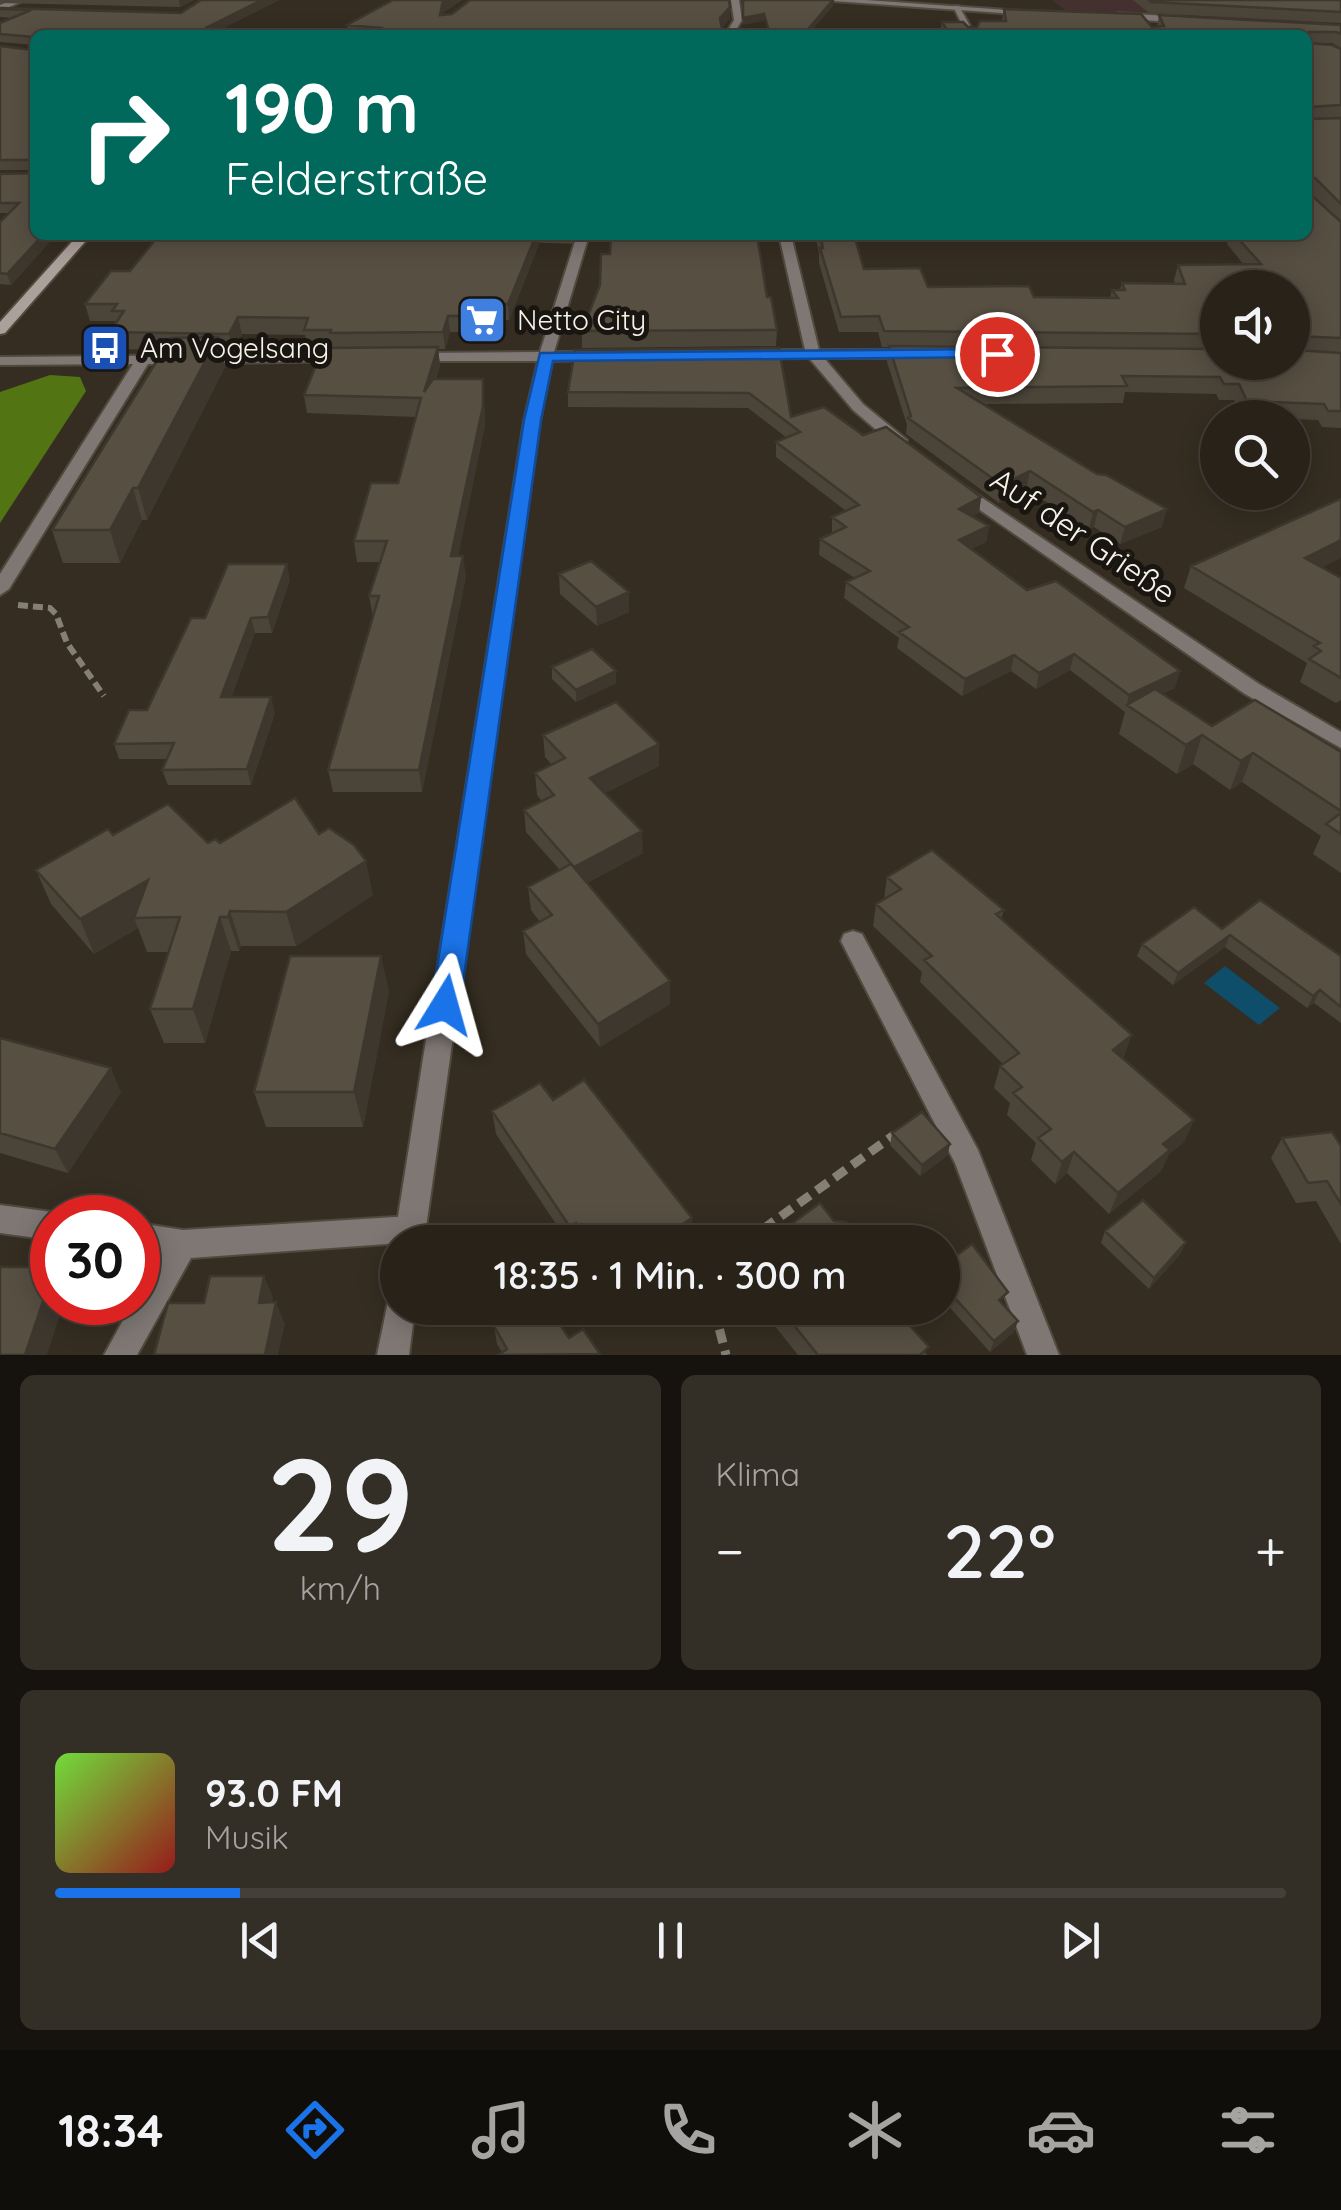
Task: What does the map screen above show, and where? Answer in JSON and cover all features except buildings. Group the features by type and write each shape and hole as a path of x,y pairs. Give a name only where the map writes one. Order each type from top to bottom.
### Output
{"main road":[{"path":"0,330 81,240"}],"street":[{"path":"0,9 21,0"},
{"path":"732,30 738,20 734,0"},
{"path":"822,0 1048,12"},
{"path":"956,8 968,30"},
{"path":"0,9 15,12"},
{"path":"1102,16 1194,21"},
{"path":"1139,18 1147,26"},
{"path":"412,1225 532,420 546,356 581,240"},
{"path":"786,240 813,354 858,408 916,456"},
{"path":"737,354 942,354"},
{"path":"400,357 622,356"},
{"path":"0,361 363,358"},
{"path":"0,589 143,360"},
{"name":"Auf der Grieße","path":"947,480 1252,689 1341,741"},
{"path":"852,941 968,1160 1043,1355"},
{"path":"0,1219 30,1223"},
{"path":"160,1241 183,1244 380,1237"},
{"path":"120,1355 183,1244"},
{"path":"393,1355 397,1325"}],"path":[{"path":"0,604 50,608 56,614 56,627 96,679 104,696"},
{"path":"769,1225 940,1103"},
{"path":"718,1325 726,1355"}],"shaded area":[{"path":"1052,0 1341,0 1322,25 1065,10"}],"green space":[{"path":"50,375 80,377 86,391 0,523 0,392"}],"water":[{"path":"1225,966 1280,1008 1259,1025 1204,983"}],"place":[{"name":"Netto City","path":"482,320"},
{"name":"Am Vogelsang","path":"105,348"}],"route":[{"path":"445,1005 532,420 546,356 997,354"}]}
